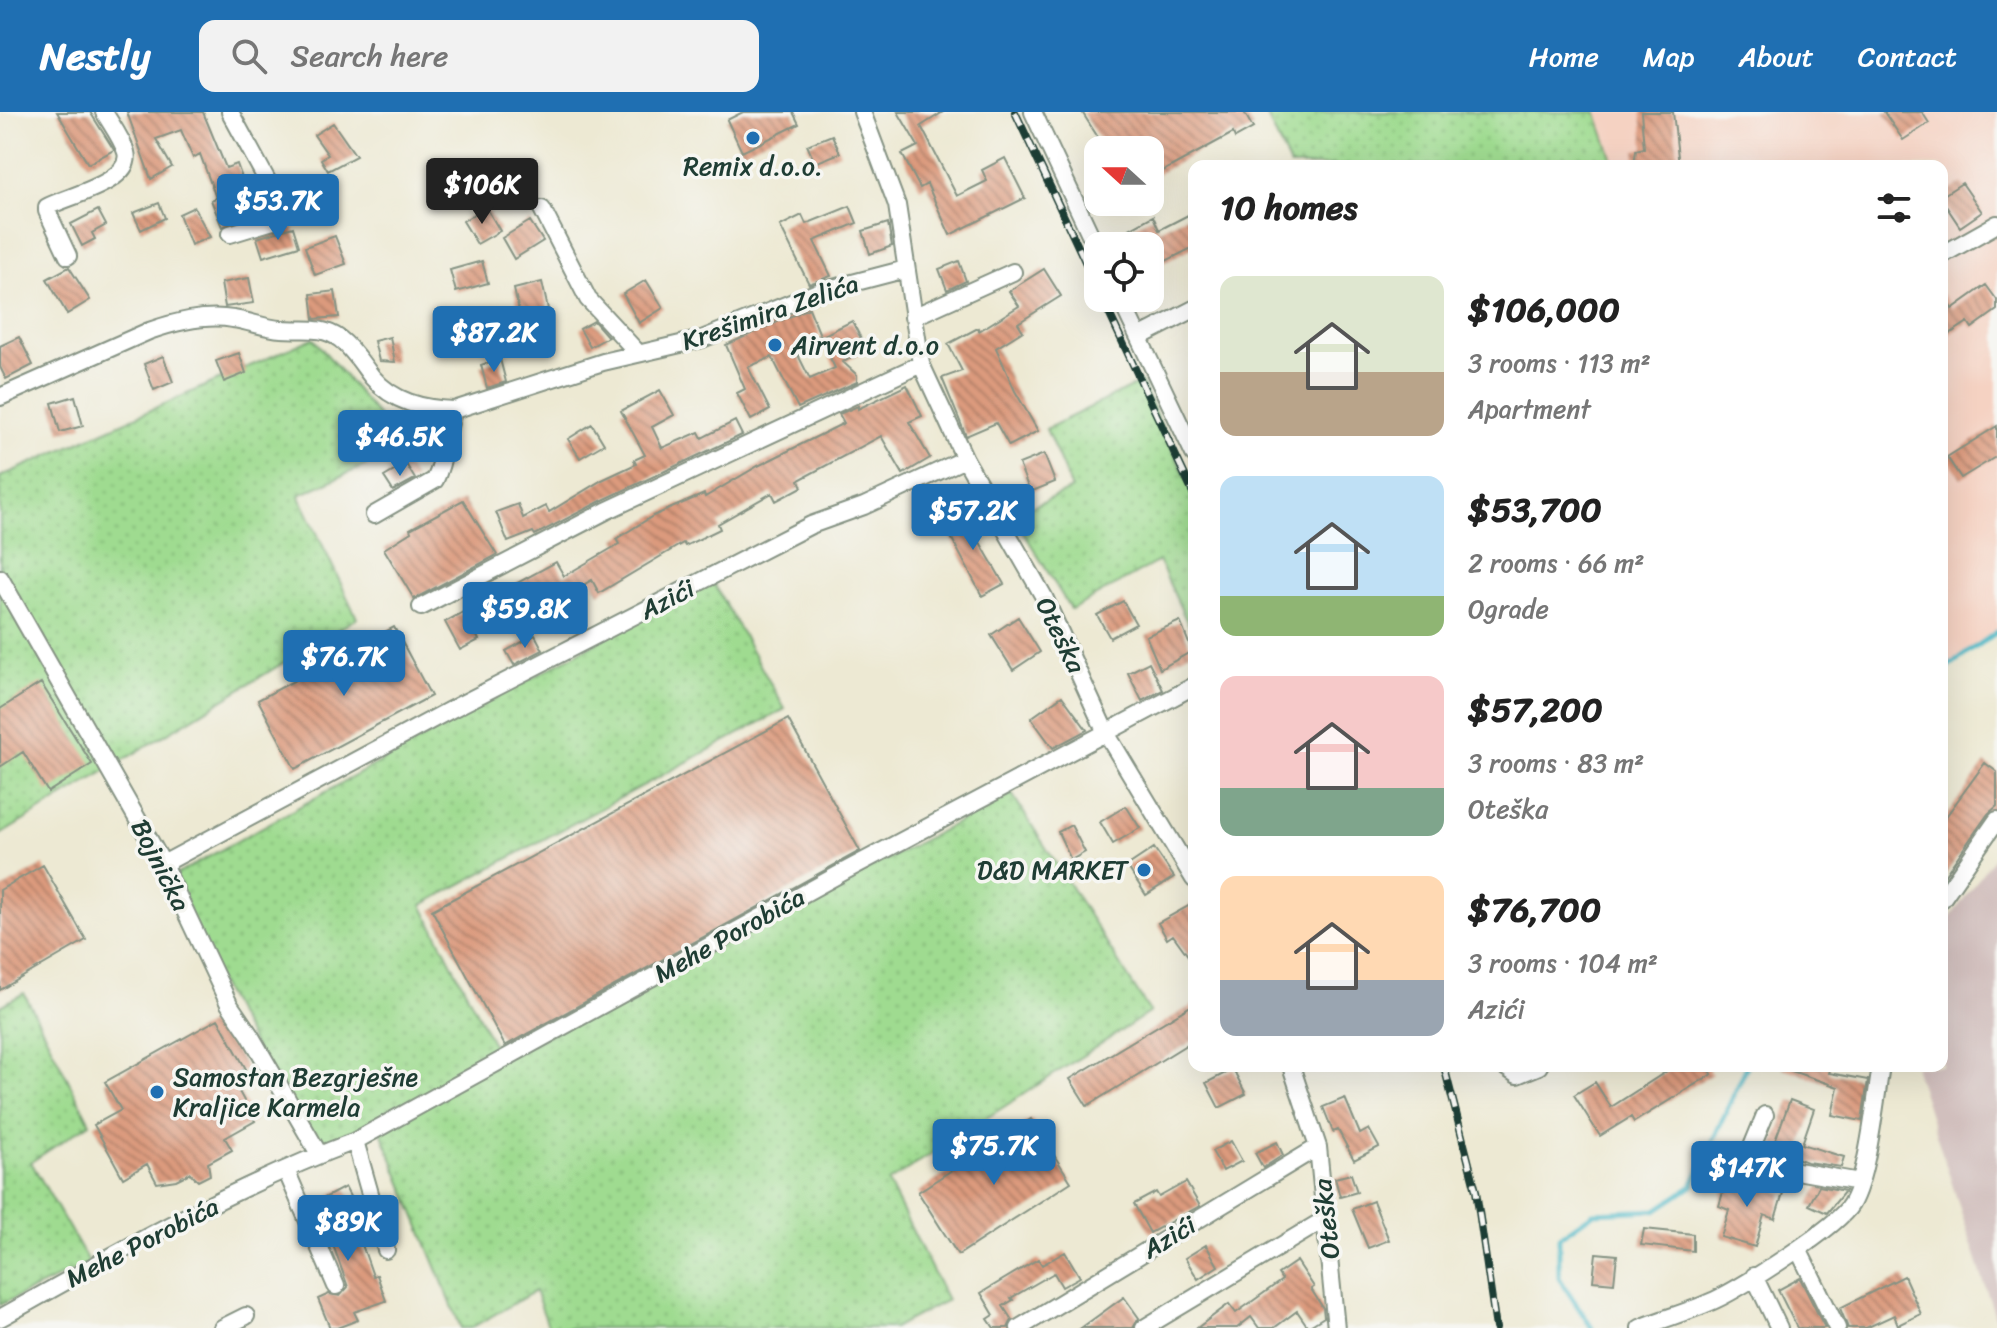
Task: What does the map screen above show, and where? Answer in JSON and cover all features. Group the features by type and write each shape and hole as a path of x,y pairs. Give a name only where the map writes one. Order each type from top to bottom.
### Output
{"street":[{"path":"68,256 47,207 117,177 126,166 127,153 104,112"},
{"path":"230,112 282,213 273,221 230,234"},
{"name":"Oteška","path":"862,112 897,205 921,364 965,459 1044,597 1106,733 1188,869"},
{"path":"1033,112 1089,232"},
{"path":"542,209 588,299 638,353"},
{"path":"1948,252 1997,224"},
{"name":"Krešimira Zelića","path":"0,397 172,323 230,318 281,329 307,328 327,332 344,342 373,378 397,398 434,409 454,410 638,353 702,339 818,292 906,269"},
{"path":"913,317 1013,272"},
{"path":"1127,312 1188,441"},
{"path":"1139,337 1188,312"},
{"path":"421,607 606,511 921,364"},
{"path":"374,515 435,480 454,410"},
{"name":"Azići","path":"163,864 450,710 811,525 864,506 965,459"},
{"name":"Bojnička","path":"0,578 163,864 229,1004 319,1154"},
{"name":"Mehe Porobića","path":"0,1318 107,1259 319,1154 355,1141 845,871 1188,689"},
{"path":"1948,890 1997,820"},
{"name":"Oteška","path":"1293,1072 1318,1147 1336,1328"},
{"path":"1649,1326 1717,1299 1798,1249 1850,1207 1860,1182 1880,1072"},
{"path":"1765,1115 1748,1164 1762,1169 1791,1170 1860,1182"},
{"path":"355,1141 386,1250"},
{"name":"Azići","path":"1019,1328 1318,1147"},
{"path":"286,1170 336,1286"},
{"path":"1144,1328 1327,1218"},
{"path":"1798,1249 1837,1328"},
{"path":"1754,1276 1779,1328"},
{"path":"222,1328 246,1316"}],"shaded area":[{"path":"1596,112 1997,112 1997,632 1948,667 1948,160 1613,160"},
{"path":"1997,853 1997,1323 1916,1072 1948,1072 1948,921"}],"green space":[{"path":"1265,112 1596,112 1613,160 1287,160"},
{"path":"313,338 405,448 299,495 357,618 0,835 0,477"},
{"path":"1141,382 1188,482 1188,624 1159,561 1071,610 1013,515 1072,489 1046,429"},
{"path":"711,579 785,709 422,905 501,1060 1012,794 1150,1012 888,1182 947,1300 894,1328 549,1328 535,1291 471,1328 461,1328 380,1129 316,1157 163,882"},
{"path":"24,993 90,1123 31,1162 89,1263 0,1305 0,1006"}],"building":[{"path":"57,112 90,112 114,150 88,164"},
{"path":"127,112 203,112 226,168 237,164 255,215 222,227 211,200 216,198 200,154 193,158 181,130 156,139 172,167 151,179"},
{"name":"Remix d.o.o.","path":"743,112 793,112 799,124 742,152 727,120"},
{"path":"898,112 943,112 921,126 957,196 987,181 982,170 1005,158 1025,198 950,235 927,184 920,188 902,154 918,146"},
{"path":"1082,112 1244,112 1253,128 1235,138 1233,133 1164,170 1164,136 1097,136"},
{"path":"1641,112 1673,112 1678,160 1635,160 1636,150 1644,148"},
{"path":"1884,112 1922,112 1929,123 1903,140"},
{"path":"333,123 356,156 328,171 321,159 328,155 314,135"},
{"path":"832,135 840,153 815,163 807,145"},
{"path":"1962,183 1982,212 1960,227 1948,209 1948,192"},
{"path":"159,203 165,218 141,230 133,213"},
{"path":"850,206 857,223 814,241 831,276 809,284 780,226 802,215 806,224"},
{"path":"194,207 210,237 191,245 179,214"},
{"path":"486,207 500,231 477,244 463,221"},
{"path":"98,210 106,225 92,233 95,239 82,246 71,224"},
{"path":"1188,215 1188,250 1164,262 1164,232 1126,232 1153,216 1159,230"},
{"path":"530,221 543,241 514,259 502,238"},
{"path":"888,223 892,246 870,254 863,231"},
{"path":"293,227 299,246 263,257 257,238"},
{"path":"335,236 346,264 315,275 305,247"},
{"path":"482,261 488,283 456,292 450,270"},
{"path":"959,261 966,281 947,290 939,269"},
{"path":"69,267 90,300 67,314 47,279"},
{"path":"1044,269 1061,296 1018,323 1023,331 996,348 1015,391 1038,431 1009,446 996,423 966,436 942,378 962,371 948,344 978,328 979,331 1019,306 1009,291"},
{"path":"249,278 254,303 225,307 221,283"},
{"path":"646,280 663,308 639,323 623,294"},
{"path":"542,282 548,309 520,316 514,289"},
{"path":"1986,285 1997,300 1997,310 1972,328 1968,322 1948,335 1948,303 1952,309"},
{"path":"335,291 339,317 314,319 311,294"},
{"path":"809,308 820,335 794,347 810,379 835,368 820,337 852,321 867,350 843,362 857,375 857,382 798,408 772,357 748,367 770,410 751,420 737,393 745,389 726,345"},
{"path":"594,321 608,337 590,347 580,329"},
{"path":"19,337 33,365 6,379 0,367 0,346"},
{"path":"390,337 395,362 379,361 374,341"},
{"path":"239,353 246,373 224,382 216,361"},
{"path":"163,356 173,382 154,390 144,364"},
{"path":"500,359 506,382 487,388 481,365"},
{"path":"907,385 922,416 909,422 930,458 903,474 881,436 799,480 802,487 776,501 772,493 718,524 720,529 685,546 683,543 599,593 592,580 543,608 538,600 476,634 479,640 460,650 445,622 556,562 564,576 619,544 616,539 653,516 704,494 705,497 758,466 844,423 839,414 858,406 858,409"},
{"path":"660,390 674,415 652,427 662,448 699,432 702,438 735,421 742,435 535,535 533,532 508,542 496,512 518,504 523,518 546,506 549,512 602,480 636,464 634,460 645,455 621,411"},
{"path":"75,396 83,426 60,432 52,403"},
{"path":"592,424 604,444 580,458 568,439"},
{"path":"1997,426 1997,456 1961,478 1948,456"},
{"path":"1044,454 1055,482 1030,492 1019,464"},
{"path":"406,464 415,479 393,491 384,477"},
{"path":"463,500 497,555 414,599 384,549 411,532 410,529"},
{"path":"965,509 1004,584 982,596 943,522"},
{"path":"1123,601 1136,624 1110,638 1097,615"},
{"path":"1018,617 1040,652 1013,670 991,635"},
{"path":"1180,621 1188,641 1188,653 1160,669 1146,636"},
{"path":"394,627 431,696 295,769 258,700"},
{"path":"535,635 543,650 514,665 506,651"},
{"path":"1149,662 1163,690 1142,701 1128,673"},
{"path":"41,683 92,764 48,792 23,752 0,767 0,709"},
{"path":"1062,696 1087,730 1053,748 1031,718"},
{"path":"788,719 860,851 505,1046 432,910"},
{"path":"1985,763 1997,772 1997,806 1948,871 1948,814"},
{"path":"1126,806 1140,828 1113,844 1100,822"},
{"path":"1071,825 1085,852 1071,860 1058,832"},
{"path":"1154,848 1174,877 1146,895 1127,866"},
{"path":"43,865 86,940 0,990 0,890"},
{"path":"1188,906 1188,956 1173,935 1167,939 1158,923"},
{"path":"1188,1008 1188,1044 1087,1106 1070,1079"},
{"name":"Samostan Bezgrješne Kraljice Karmela","path":"218,1019 246,1069 231,1077 255,1121 225,1138 232,1150 208,1163 210,1175 198,1181 190,1173 176,1180 157,1183 147,1164 123,1178 94,1125 121,1110 105,1082"},
{"path":"1227,1072 1235,1072 1246,1094 1219,1108 1206,1083"},
{"path":"1666,1072 1712,1074 1634,1122 1631,1117 1600,1136 1574,1095 1595,1082 1611,1107"},
{"path":"1795,1072 1829,1072 1868,1080 1862,1121 1832,1115 1838,1087"},
{"path":"1345,1098 1360,1134 1369,1129 1379,1147 1354,1160 1338,1130 1333,1132 1323,1107"},
{"path":"1790,1100 1814,1109 1802,1144 1844,1157 1841,1167 1807,1162 1772,1149"},
{"path":"1031,1119 1071,1182 958,1255 918,1192"},
{"path":"1231,1141 1242,1161 1223,1171 1212,1151"},
{"path":"1277,1142 1283,1155 1263,1168 1255,1153"},
{"path":"1727,1143 1739,1148 1738,1170 1719,1163"},
{"path":"1351,1174 1357,1192 1340,1197 1335,1178"},
{"path":"1728,1175 1783,1193 1775,1219 1764,1215 1755,1247 1721,1237 1729,1210 1719,1206"},
{"path":"1186,1182 1200,1206 1150,1233 1134,1204 1156,1192 1159,1197"},
{"path":"1819,1186 1845,1191 1827,1213 1809,1205"},
{"path":"345,1187 360,1216 353,1219 373,1276 377,1275 386,1301 354,1312 358,1320 330,1328 318,1299 329,1294 340,1296 348,1287 332,1242 335,1241 315,1203"},
{"path":"1373,1201 1389,1240 1368,1248 1352,1209"},
{"path":"1644,1229 1693,1234 1693,1251 1641,1245"},
{"path":"1206,1245 1218,1266 1198,1279 1185,1258"},
{"path":"1065,1252 1080,1277 1062,1287 1054,1273 1011,1298 1013,1300 1003,1306 1012,1320 1008,1328 994,1328 988,1319 994,1315 981,1293 1038,1259 1042,1265"},
{"path":"1596,1253 1617,1255 1614,1283 1593,1281"},
{"path":"1297,1261 1314,1287 1311,1289 1323,1308 1324,1317 1308,1327 1297,1311 1274,1328 1259,1328 1251,1317 1237,1328 1197,1328 1229,1304 1236,1313 1282,1280 1278,1274"},
{"path":"1904,1276 1921,1314 1898,1325 1894,1315 1866,1328 1848,1328 1840,1308"},
{"path":"1800,1278 1825,1328 1797,1328 1778,1290"},
{"path":"1124,1297 1139,1318 1133,1328 1081,1328"}],"waterway":[{"path":"1948,667 1997,632"},
{"path":"1592,1328 1559,1278 1559,1237 1593,1213 1656,1210 1692,1186 1744,1072"}],"railway":[{"path":"1015,112 1084,259"},
{"path":"1109,312 1188,482"},
{"path":"1446,1072 1476,1191 1496,1328"}],"place":[{"name":"Remix d.o.o.","path":"753,138"},
{"name":"Airvent d.o.o","path":"775,345"},
{"name":"D&D MARKET","path":"1144,870"},
{"name":"Samostan Bezgrješne Kraljice Karmela","path":"157,1092"}]}
